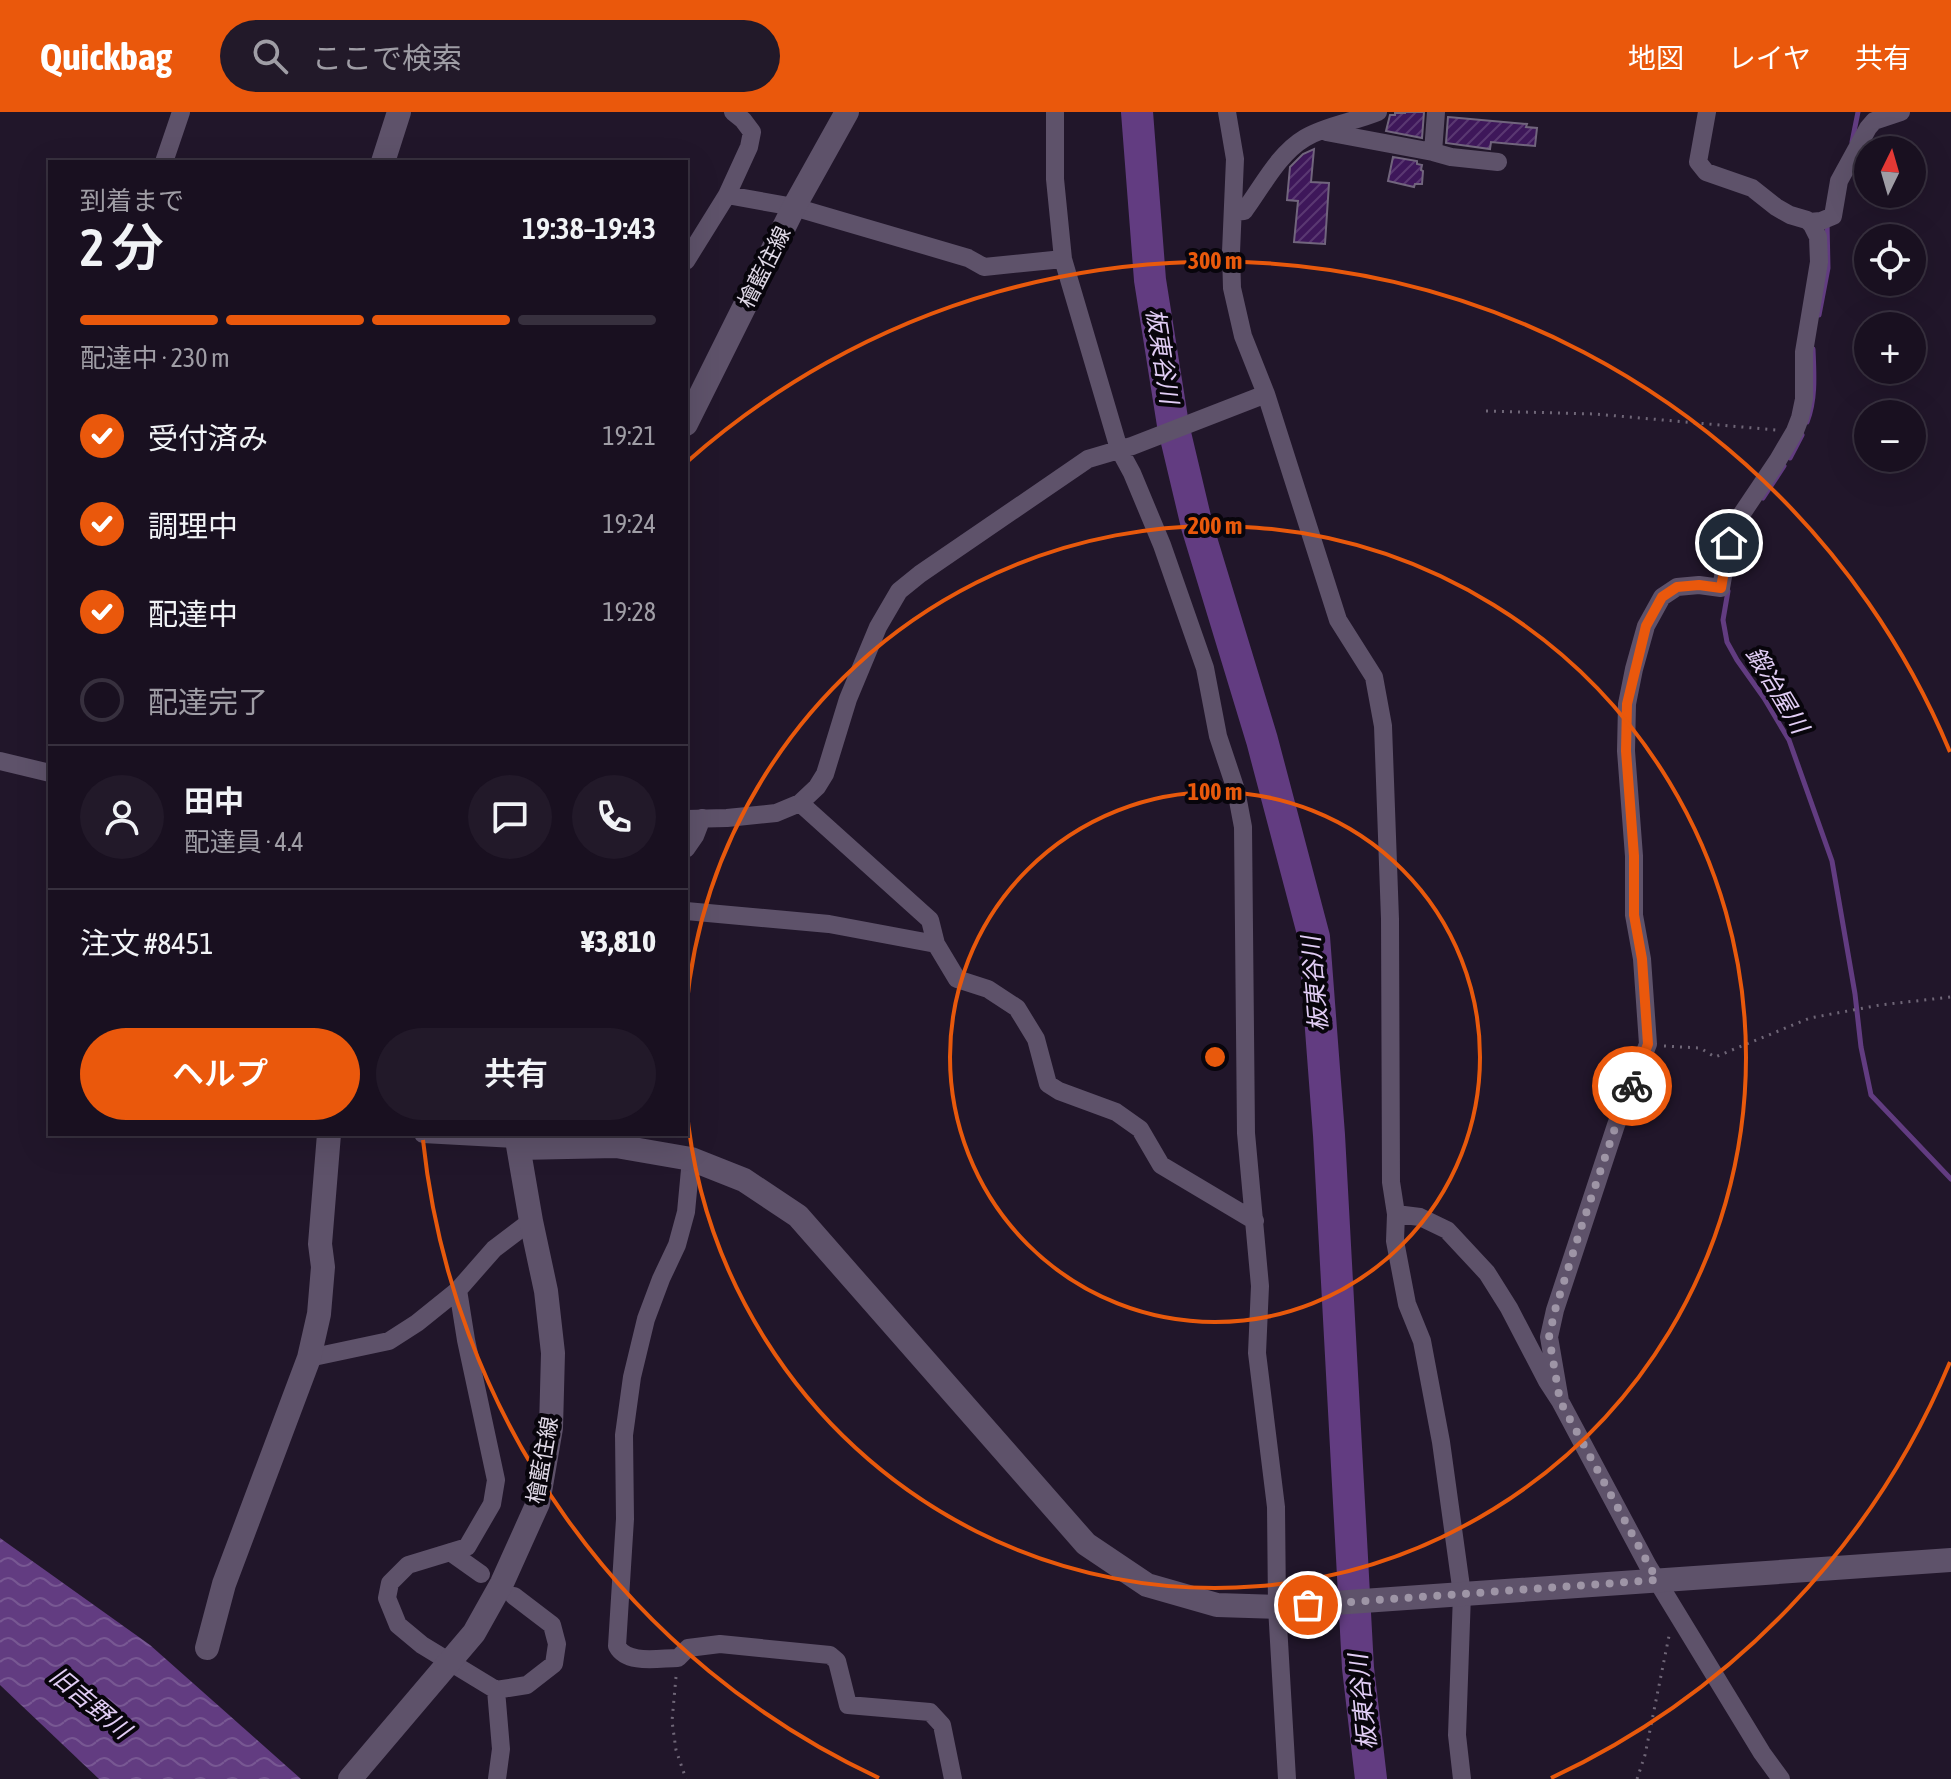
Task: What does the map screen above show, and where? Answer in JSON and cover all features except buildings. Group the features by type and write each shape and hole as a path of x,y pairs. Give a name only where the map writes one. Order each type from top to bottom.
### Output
{"main road":[{"path":"384,160 399,112"},
{"name":"檜藍住線","path":"688,420 794,207 847,112"},
{"path":"207,1648 224,1584 309,1358 319,1314 323,1267 320,1244 329,1136"},
{"path":"517,1140 586,1140 691,1159 744,1180 798,1216 1086,1544 1147,1585 1217,1605 1277,1607 1951,1560"},
{"name":"檜藍住線","path":"350,1779 474,1633 502,1583 538,1503 551,1428 553,1353 546,1291 517,1140"}],"street":[{"path":"165,160 181,112"},
{"path":"688,258 727,195 749,147 752,132 733,112"},
{"path":"1055,112 1055,179 1063,259 1132,473 1162,545 1205,668 1218,736 1236,790 1243,827 1246,1133 1260,1286 1257,1353 1276,1507 1277,1607 1287,1779"},
{"path":"1227,112 1235,159 1232,288 1243,336 1260,396 1338,620 1374,677 1383,726 1390,919 1391,1182 1396,1214 1395,1241 1407,1304 1422,1341 1441,1442 1462,1594 1457,1735 1462,1779"},
{"path":"1233,212 1244,211 1283,156 1305,138 1378,112"},
{"path":"1433,152 1436,112"},
{"path":"1707,112 1698,162 1706,172 1752,188 1776,207 1809,222 1833,216 1839,181 1868,128 1874,121 1901,112"},
{"path":"1321,131 1451,157 1498,162"},
{"path":"727,195 794,207 968,258 984,267 1063,259"},
{"path":"1560,1401 1549,1337 1555,1310 1616,1125 1648,1044 1642,959 1634,915 1634,856 1626,751 1627,704 1634,669 1646,626 1662,597 1677,587 1699,585 1721,588 1729,543 1737,521 1795,431 1804,399 1804,352 1819,262 1818,237 1809,222"},
{"path":"688,846 695,836 694,818 776,813 800,803 817,787 825,774 848,699 878,627 899,591 920,574 1088,459 1260,396"},
{"path":"0,761 48,773"},
{"path":"800,803 930,920 936,944 957,979 988,989 1017,1008 1036,1039 1048,1084 1116,1112 1140,1129 1161,1165 1255,1221"},
{"path":"688,911 829,924 936,944"},
{"path":"454,1136 517,1140"},
{"path":"691,1159 686,1212 677,1245 646,1319 632,1377 624,1435 625,1519 617,1646 621,1654 631,1658 678,1658 688,1648 720,1644 830,1655 837,1661 848,1705 930,1712 942,1725 953,1779"},
{"path":"1396,1214 1420,1217 1447,1230 1487,1273 1657,1580 1781,1779"},
{"path":"309,1358 389,1341 458,1290 494,1249 531,1221"},
{"path":"458,1290 496,1480 492,1504 467,1547 408,1565 390,1583 387,1598 398,1625 422,1645 496,1690 527,1685 554,1664 557,1644 552,1625 514,1596"},
{"path":"450,1552 481,1574"},
{"path":"496,1690 501,1749 497,1779"}],"path":[{"path":"1486,411 1595,414 1795,431"},
{"path":"1648,1044 1700,1048 1715,1057 1810,1018 1880,1005 1951,997"},
{"path":"1637,1779 1645,1755 1670,1632 1677,1614"},
{"path":"678,1658 672,1721 676,1750 686,1779"}],"water":[{"name":"旧吉野川","path":"0,1538 150,1645 301,1779 99,1779 0,1685"}],"waterway":[{"name":"板東谷川","path":"1137,112 1150,280 1173,425 1197,526 1262,740 1314,937 1329,1135 1358,1668 1371,1779"},
{"name":"鍛冶屋川","path":"1852,142 1858,112"},
{"name":"鍛冶屋川","path":"1819,315 1828,268 1827,222"},
{"name":"鍛冶屋川","path":"1807,422 1813,395 1813,349"},
{"name":"鍛冶屋川","path":"1790,458 1802,435"},
{"name":"鍛冶屋川","path":"1763,498 1784,466"},
{"name":"鍛冶屋川","path":"1734,562 1740,537"},
{"name":"鍛冶屋川","path":"1728,591 1723,620 1727,642 1789,740 1832,861 1871,1095 1951,1179"}],"way so far":[{"path":"1308,1605 1657,1580 1560,1401 1549,1337 1580,1231 1632,1086"}],"route":[{"path":"1632,1086 1648,1044 1642,959 1634,915 1634,856 1626,751 1627,704 1646,626 1662,597 1677,587 1699,585 1721,588 1729,543"}]}
